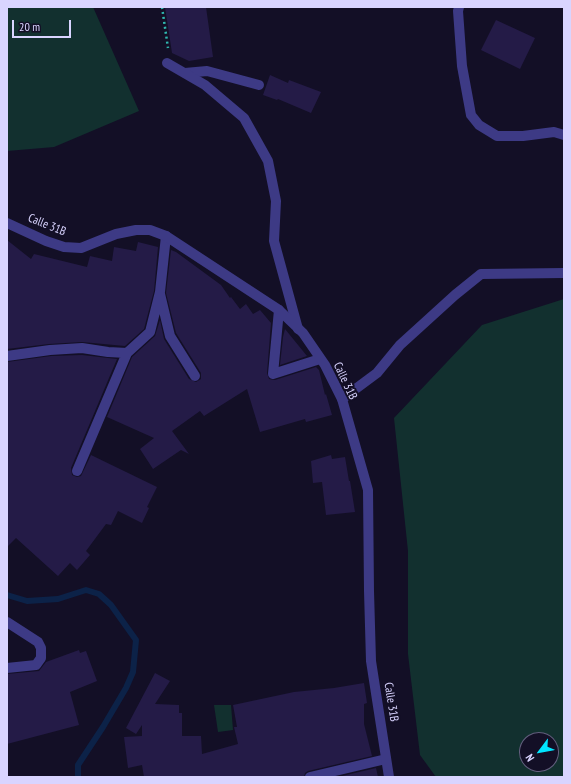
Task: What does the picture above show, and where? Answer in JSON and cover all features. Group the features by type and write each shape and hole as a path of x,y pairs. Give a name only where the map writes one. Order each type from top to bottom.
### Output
{"street":[{"path":"459,7 458,11 462,66 472,115 479,125 497,136 523,136 554,132 564,135"},
{"path":"167,63 205,85 244,118 268,161 276,201 274,241 298,329"},
{"path":"185,73 206,71 259,85"},
{"name":"Calle 31B","path":"7,223 46,241 64,247 81,248 116,234 136,230 150,230 166,236 279,310 303,333 320,359 342,400 368,490 371,661 389,777"},
{"path":"77,471 127,353 150,332 160,292 166,236"},
{"path":"342,400 377,373 400,345 455,295 481,274 564,273"},
{"path":"160,292 170,336 195,376"},
{"path":"279,310 273,374 320,359"},
{"path":"7,356 50,350 82,348 127,353"},
{"path":"7,622 38,642 41,648 41,658 36,665 7,668"},
{"path":"310,777 386,759"}],"path":[{"path":"162,7 168,47 167,63"}],"green space":[{"path":"7,7 93,7 139,111 54,147 7,151"},
{"path":"564,299 564,777 436,777 420,755 408,654 408,551 394,418 482,325"},
{"path":"214,705 231,705 233,730 218,732"}],"building":[{"path":"165,7 206,7 213,57 189,61 172,53"},
{"path":"496,20 535,38 520,69 481,50"},
{"path":"270,75 288,83 289,80 321,92 311,113 278,99 277,100 263,95"},
{"path":"7,240 31,259 34,254 87,267 90,256 112,261 114,247 136,251 138,242 158,247 154,291 144,329 125,346 82,342 7,349"},
{"path":"171,250 176,252 221,285 240,309 246,304 253,314 260,310 271,323 267,373 269,379 275,380 316,367 319,370 332,415 306,422 305,419 260,432 247,389 204,416 200,411 172,431 189,454 181,450 153,469 140,449 154,438 107,417 132,357 155,336 160,320 164,339 189,379 196,382 201,379 201,373 176,333 166,293"},
{"path":"285,329 307,356 280,365 283,337"},
{"path":"82,355 117,359 71,468 72,475 77,477 81,476 91,455 157,487 147,507 149,508 142,523 118,511 111,525 106,524 86,551 90,555 77,570 70,563 58,576 16,538 7,547 7,362 51,356"},
{"path":"331,455 332,459 345,457 355,512 326,515 322,482 313,483 311,461"},
{"path":"79,650 80,653 86,651 97,681 70,692 79,725 7,744 7,674 39,671 46,662"},
{"path":"155,673 170,681 155,704 179,705 179,713 182,713 182,736 201,736 202,754 238,744 234,727 237,727 233,705 294,692 364,683 367,703 364,704 364,724 372,756 308,771 305,773 304,777 144,777 142,765 128,768 124,737 142,736 142,725 136,734 126,728"},
{"path":"376,768 378,777 338,777"}],"waterway":[{"path":"7,595 27,601 58,599 86,590 99,594 111,605 136,640 133,672 126,688 103,727 78,765 78,777"}]}
